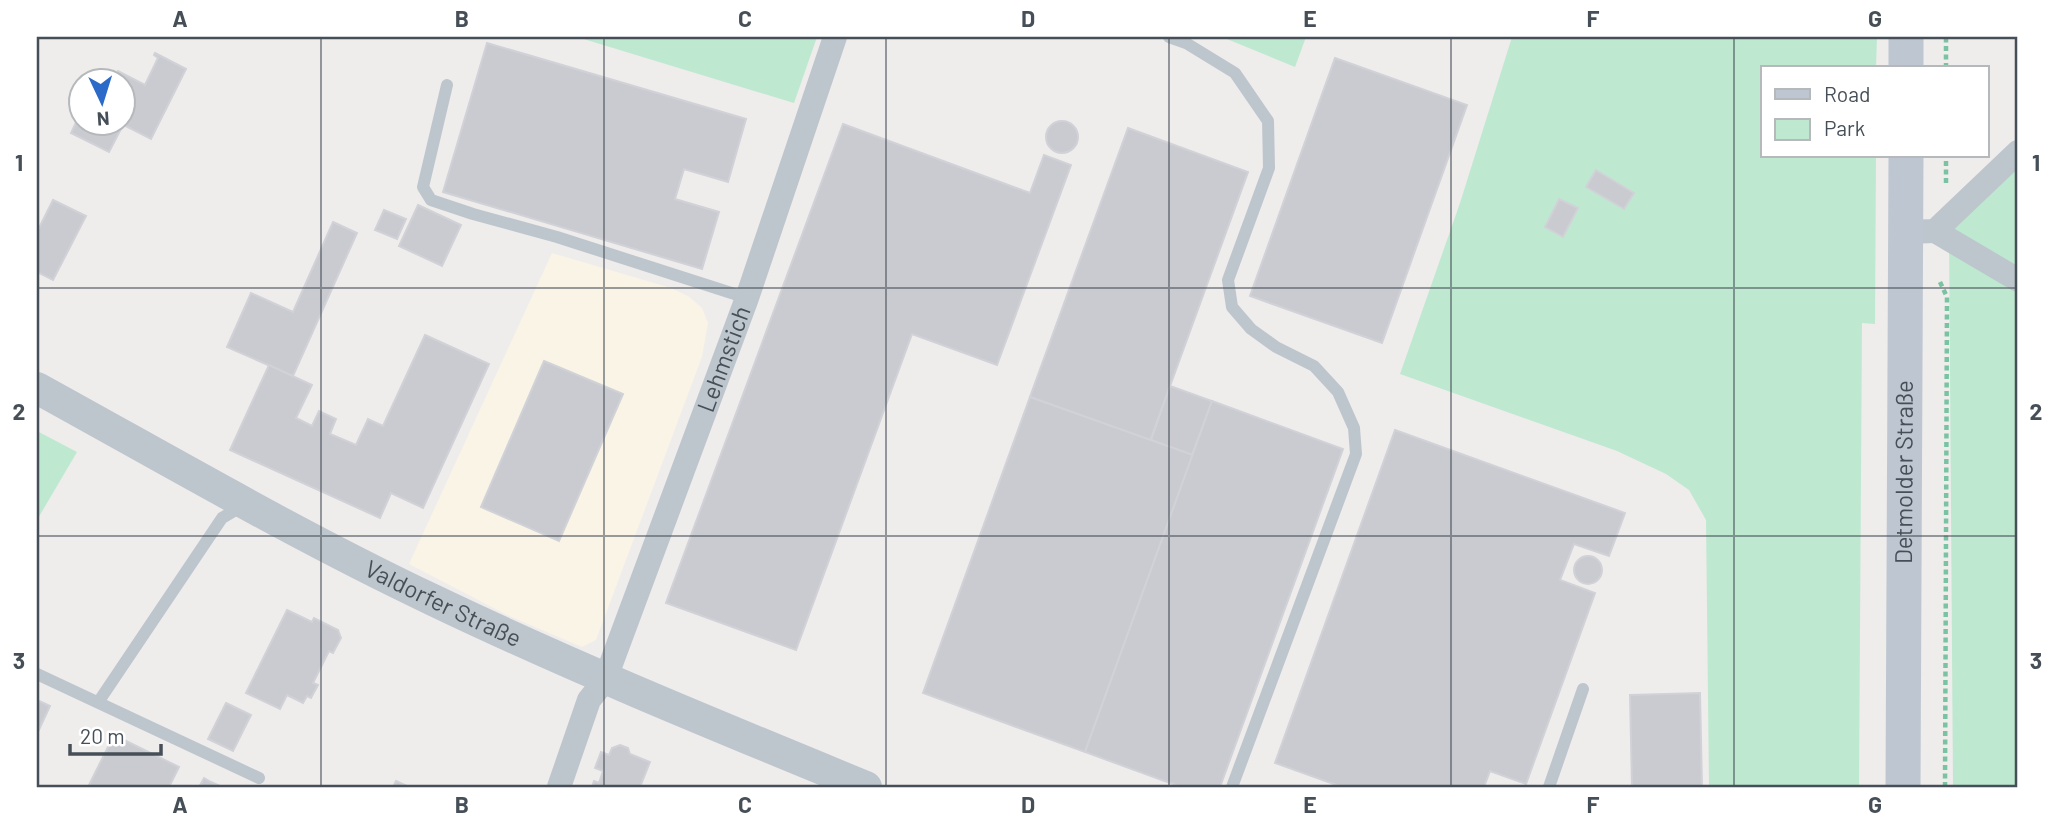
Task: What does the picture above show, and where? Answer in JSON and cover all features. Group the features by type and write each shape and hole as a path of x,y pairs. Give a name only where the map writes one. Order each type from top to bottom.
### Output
{"main road":[{"path":"1906,37 1906,66"},
{"name":"Detmolder Straße","path":"1903,787 1921,231 1906,158"}],"street":[{"name":"Lehmstich","path":"559,787 589,700 605,680 747,298 835,37"},
{"path":"2018,152 1921,231 2018,280"},
{"name":"Valdorfer Straße","path":"37,388 246,503 431,599 605,680 866,787"}],"lane":[{"path":"1170,37 1186,43 1235,74 1268,121 1269,168 1228,280 1232,307 1251,329 1276,347 1314,366 1338,392 1354,428 1356,454 1232,787"},
{"path":"447,85 422,187 432,200 747,298"},
{"path":"99,701 222,518 246,503"},
{"path":"37,674 259,778"},
{"path":"1549,787 1583,689"}],"path":[{"path":"1946,37 1946,66"},
{"path":"1921,231 1947,297 1945,787"}],"shaded area":[{"path":"552,253 671,288 688,296 702,308 708,323 702,357 596,640 582,647 507,615 409,564"}],"green space":[{"path":"577,37 817,37 794,103"},
{"path":"1222,37 1306,37 1295,67"},
{"path":"1512,37 1877,37 1876,66 1761,66 1761,158 1876,158 1875,324 1862,323 1859,787 1709,787 1706,520 1689,490 1666,474 1617,451 1400,374 1460,203"},
{"path":"2018,166 2018,787 1953,787 1949,233"},
{"path":"37,431 77,452 37,520"}],"building":[{"path":"487,43 746,119 728,182 684,169 675,199 719,212 702,269 443,192"},
{"path":"155,53 186,69 151,139 136,131 136,80 145,85 158,58"},
{"path":"1335,58 1467,105 1382,343 1250,296"},
{"path":"1062,121 1073,126 1078,137 1073,148 1062,153 1051,148 1046,137 1051,126"},
{"path":"843,124 1030,193 1044,155 1071,165 997,365 912,334 796,650 666,603"},
{"path":"1128,128 1248,172 1150,441 1030,397"},
{"path":"77,136 117,136 109,152"},
{"path":"1596,170 1634,193 1624,209 1586,187"},
{"path":"1559,199 1578,208 1563,237 1545,227"},
{"path":"53,200 86,216 53,280 37,272 37,232"},
{"path":"418,205 461,225 442,266 399,246"},
{"path":"384,210 406,219 397,239 375,230"},
{"path":"333,222 357,233 293,376 227,347 251,293 293,312"},
{"path":"425,335 489,364 423,508 391,493 380,518 230,450 269,365 312,385 296,418 312,426 319,411 336,419 330,434 356,445 368,419 383,426"},
{"path":"544,361 623,394 559,541 481,507"},
{"path":"1170,386 1212,401 1192,455 1151,440"},
{"path":"1030,397 1193,455 1085,752 923,693"},
{"path":"1212,401 1343,449 1220,787 1181,787 1085,752"},
{"path":"1395,430 1625,513 1609,556 1574,544 1560,580 1595,593 1526,784 1490,771 1484,787 1342,787 1275,763"},
{"path":"1588,556 1598,560 1602,570 1598,580 1588,584 1578,580 1574,570 1578,560"},
{"path":"287,610 312,622 314,618 338,630 341,638 333,653 329,651 313,683 318,685 311,698 307,696 303,703 287,695 280,709 246,693"},
{"path":"1700,693 1702,787 1632,787 1630,695"},
{"path":"37,700 50,706 37,734"},
{"path":"226,703 251,715 233,751 208,739"},
{"path":"114,735 179,767 169,787 88,787"},
{"path":"620,745 628,748 630,754 650,762 640,787 592,787 594,781 599,783 603,771 595,768 601,752 609,755 612,748"},
{"path":"204,778 211,782 222,787 199,787"},
{"path":"396,781 409,787 393,787"}]}
